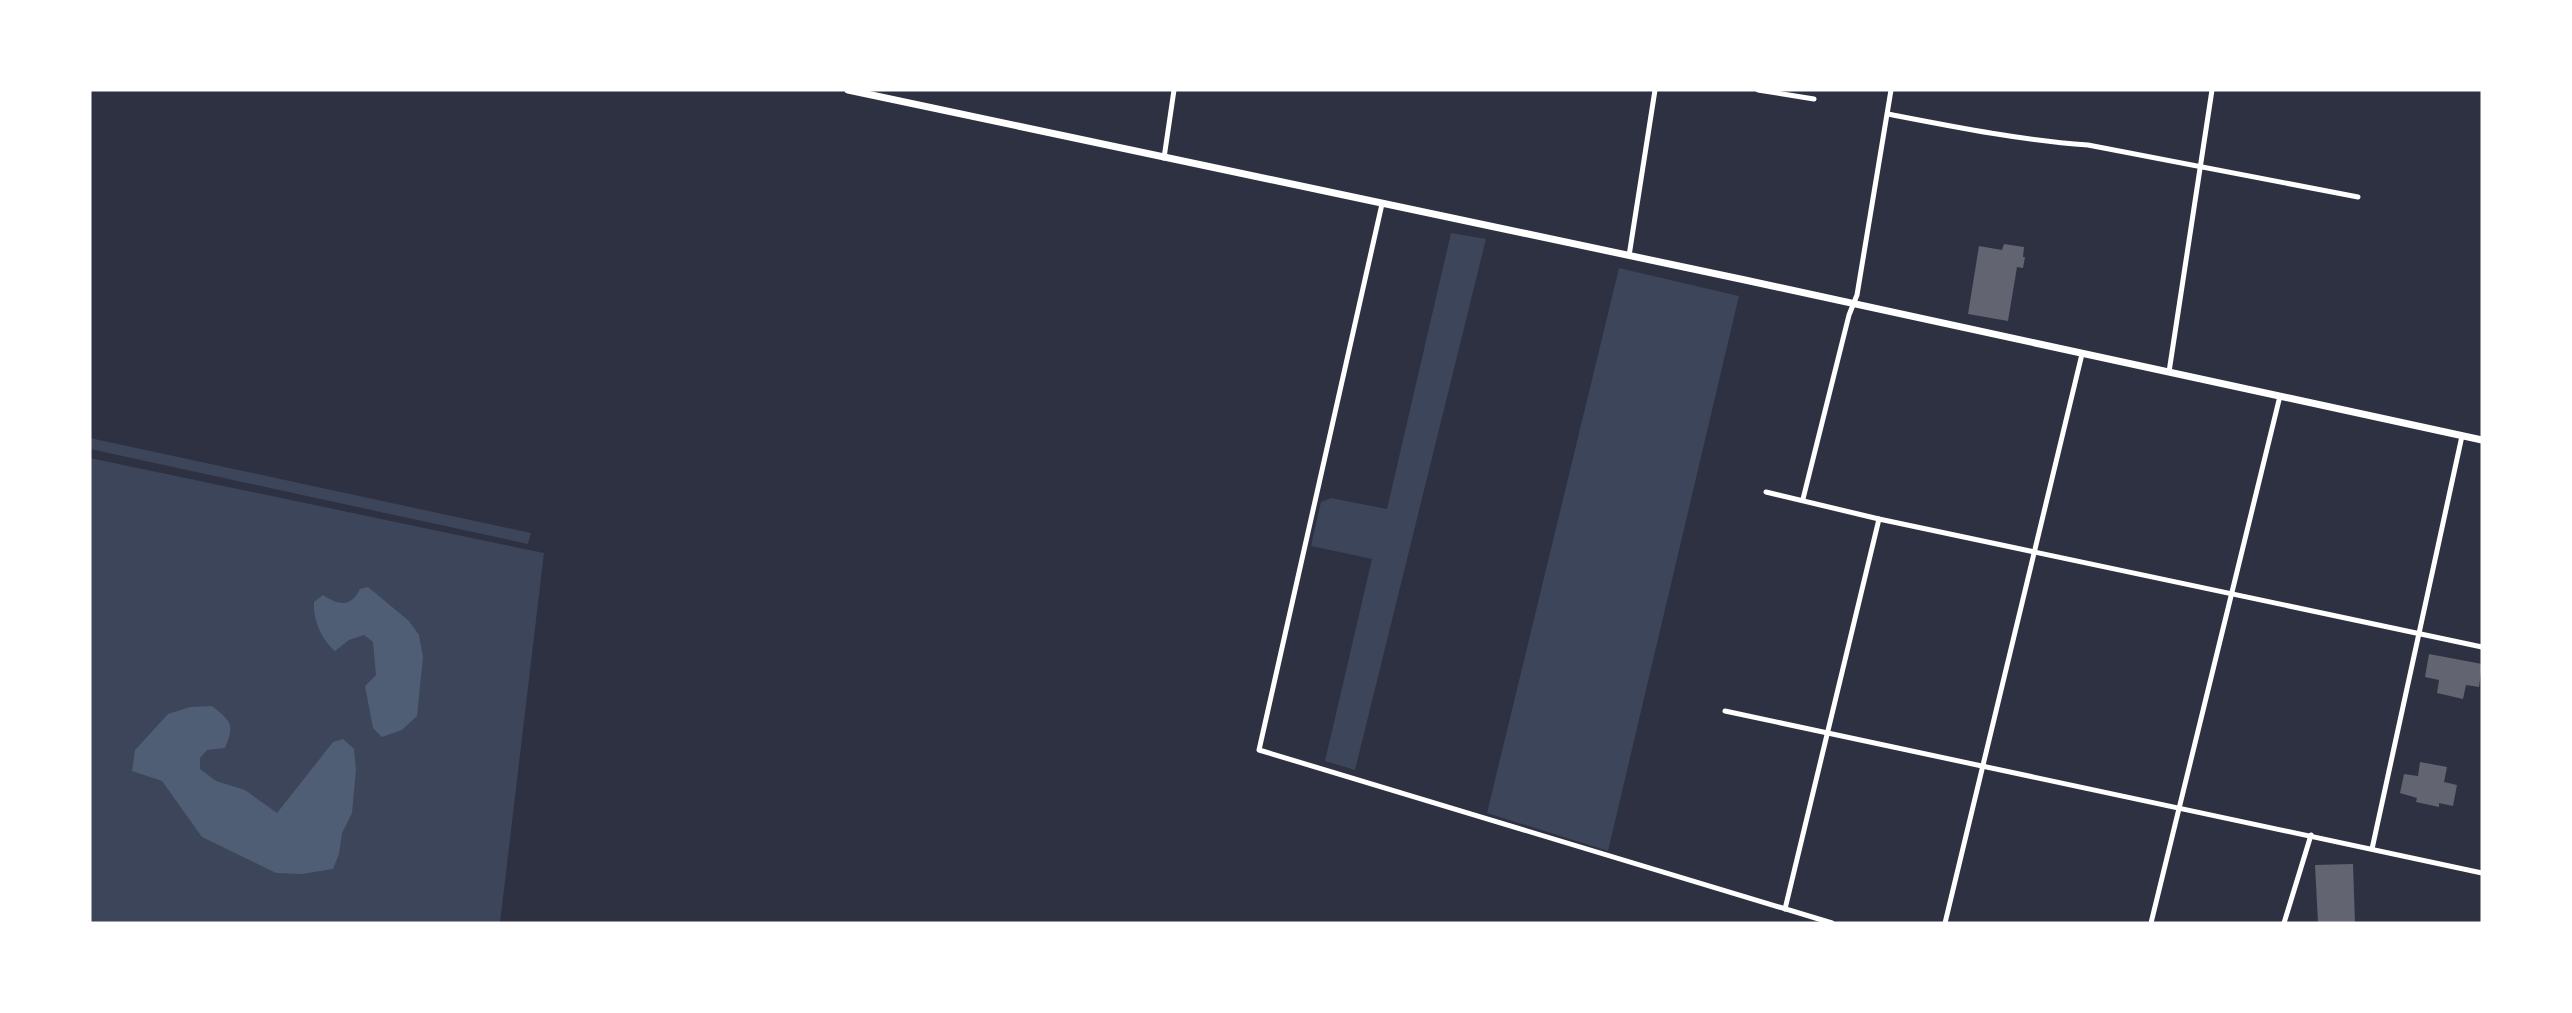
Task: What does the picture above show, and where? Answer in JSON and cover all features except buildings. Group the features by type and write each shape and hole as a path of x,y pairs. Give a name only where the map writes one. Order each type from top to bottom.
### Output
{"main road":[{"path":"848,90 2482,440"}],"street":[{"path":"1164,158 1174,90"},
{"path":"1629,256 1655,90"},
{"path":"1758,90 1814,99"},
{"path":"1803,499 1857,295 1891,90"},
{"path":"2169,372 2212,90"},
{"path":"1888,114 2043,142 2088,145 2358,197"},
{"path":"1382,204 1259,750 1832,923"},
{"path":"1945,923 2082,354"},
{"path":"2151,923 2280,396"},
{"path":"2372,849 2462,436"},
{"path":"1766,492 1879,519 2482,647"},
{"path":"1785,909 1826,731 1879,519"},
{"path":"1725,711 2482,873"},
{"path":"2284,923 2311,836"}],"shaded area":[{"path":"1451,233 1486,239 1355,770 1325,761 1372,559 1311,546 1321,502 1331,498 1387,509"},
{"path":"1619,268 1739,296 1608,851 1487,813"},
{"path":"90,438 531,533 528,544 90,449"},
{"path":"90,458 544,553 500,923 90,923"},
{"path":"368,587 409,621 419,635 423,657 417,716 402,730 382,737 373,728 365,686 376,675 373,642 364,635 349,640 335,651 322,635 314,608 314,602 323,595 344,603 353,599 360,589"},
{"path":"212,706 227,720 230,733 225,748 207,750 200,758 200,769 216,781 245,790 277,813 333,742 343,739 354,749 356,770 352,813 342,833 339,854 333,869 302,874 276,873 202,837 162,781 132,771 135,750 168,714 190,707"}]}
